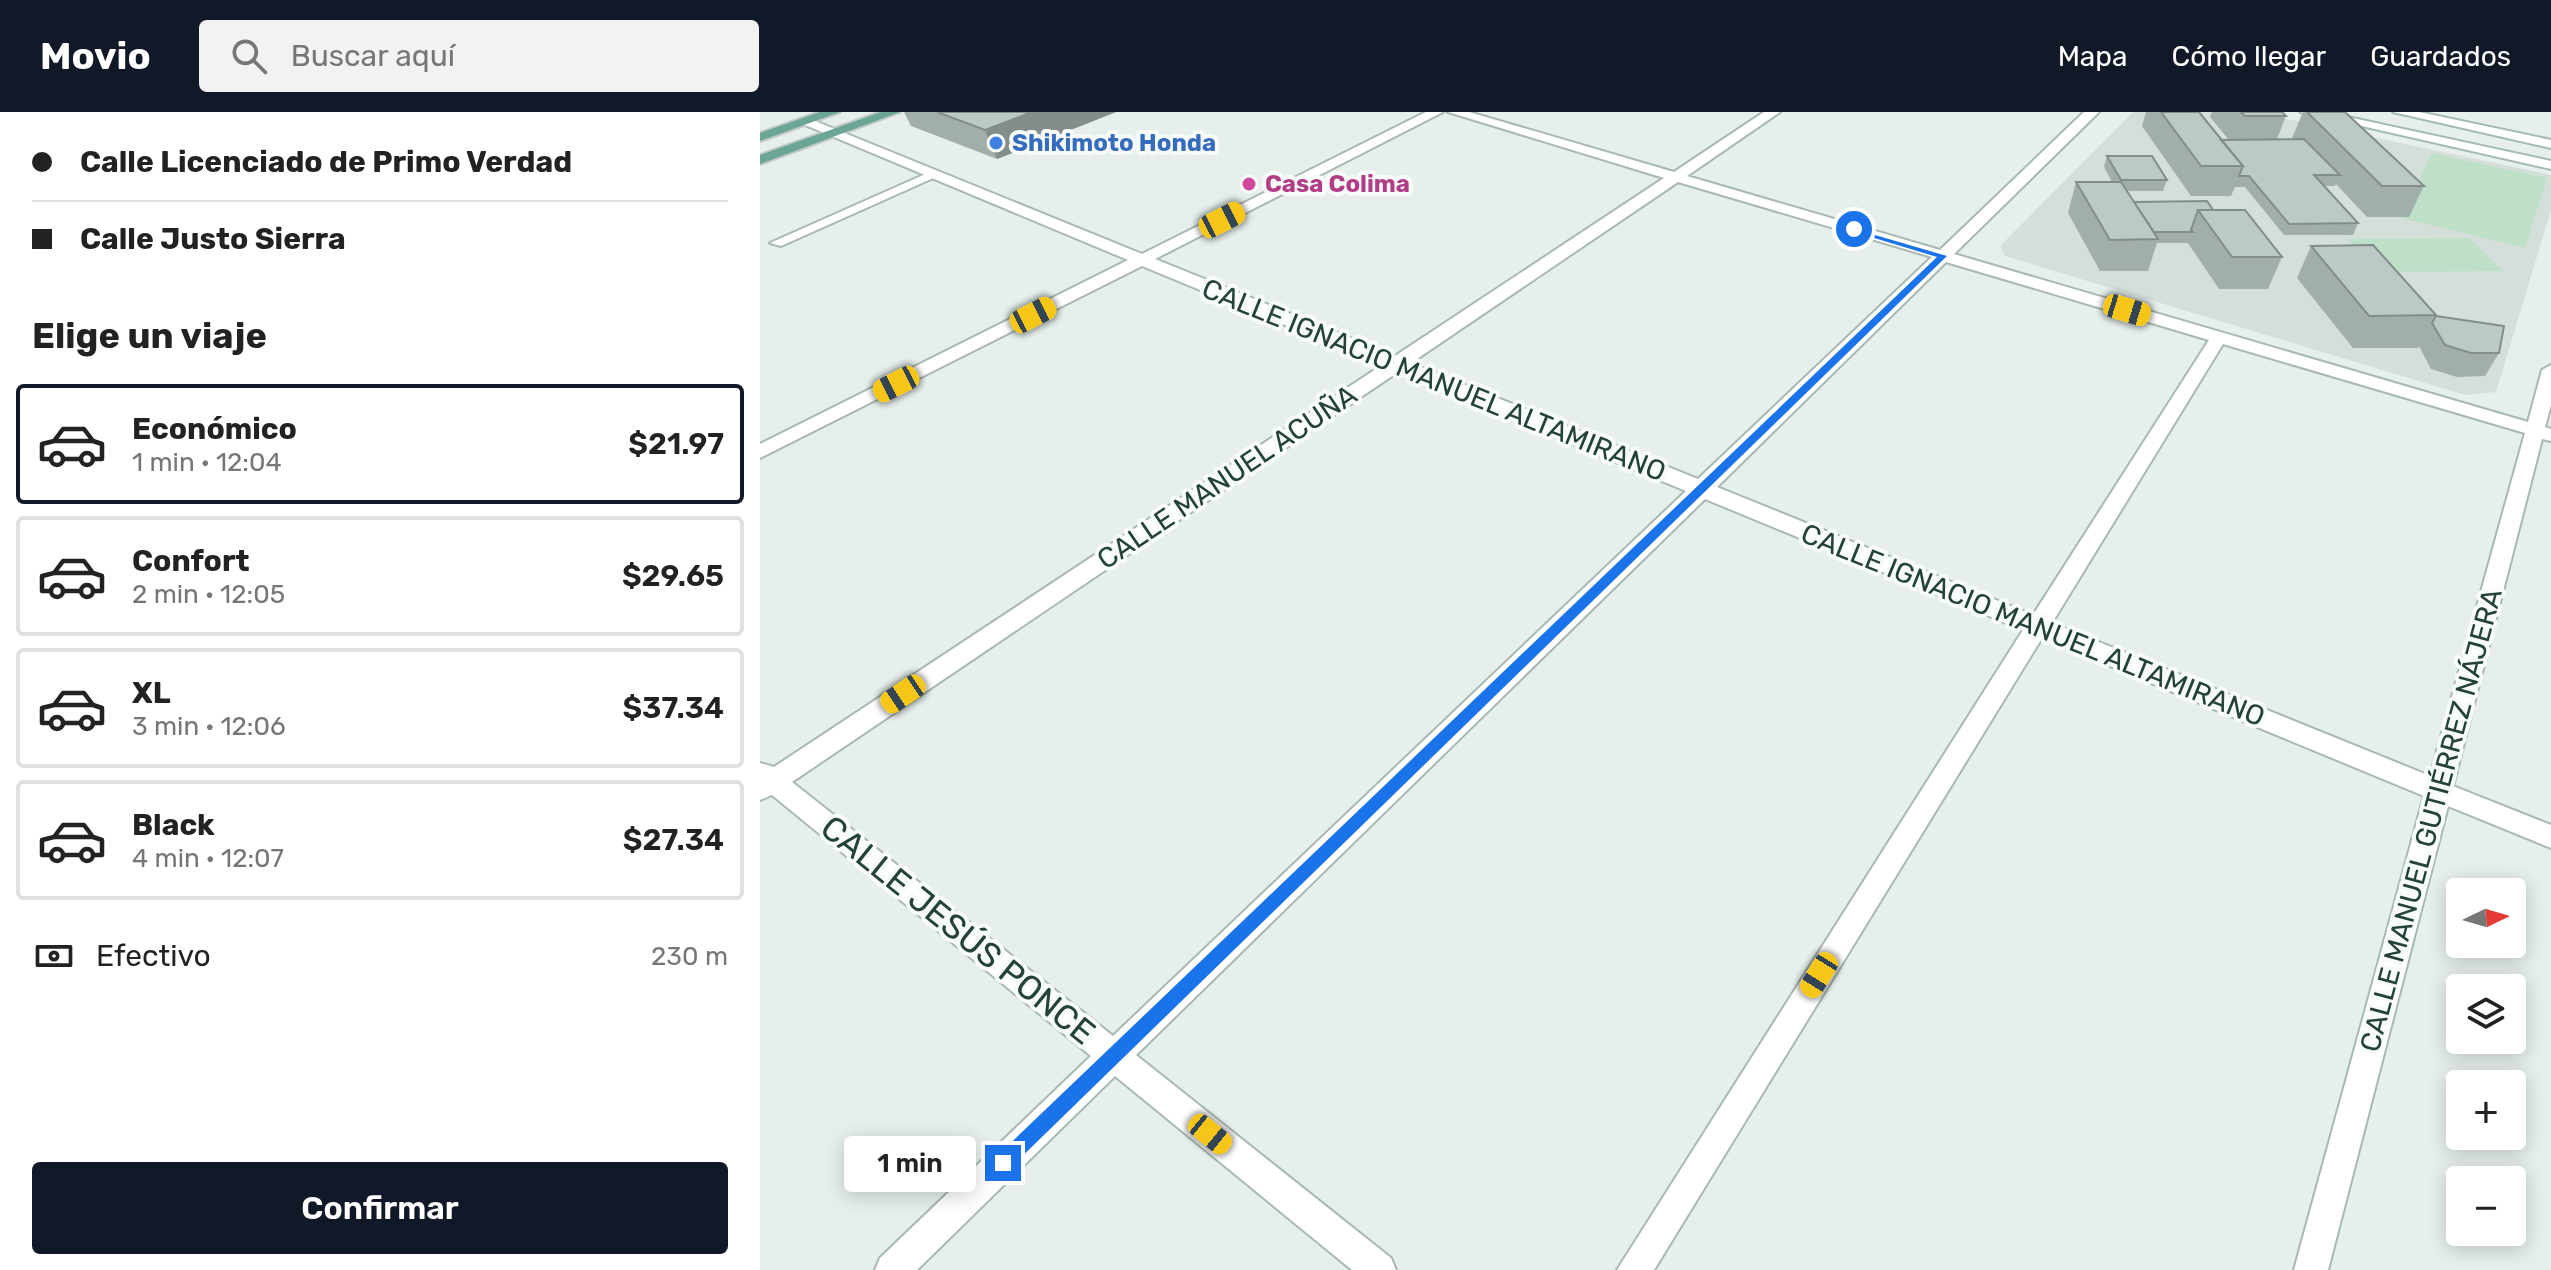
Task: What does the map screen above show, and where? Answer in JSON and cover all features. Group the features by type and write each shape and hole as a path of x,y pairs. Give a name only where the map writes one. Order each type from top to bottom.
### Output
{"main road":[{"path":"760,137 833,112"},
{"path":"760,160 893,112"}],"street":[{"path":"760,452 1436,112"},
{"path":"1455,112 2543,432"},
{"name":"CALLE MANUEL ACUÑA","path":"764,780 1773,112"},
{"path":"892,1270 2092,112"},
{"path":"2307,112 2551,165"},
{"path":"2400,112 2551,144"},
{"name":"CALLE IGNACIO MANUEL ALTAMIRANO","path":"805,122 2551,837"},
{"path":"1634,1270 2219,337"},
{"name":"CALLE MANUEL GUTIÉRREZ NÁJERA","path":"2311,1270 2439,791 2543,432 2551,370"},
{"name":"CALLE JESÚS PONCE","path":"764,780 1379,1270"}],"lane":[{"path":"776,243 934,175"}],"shaded area":[{"path":"2133,112 2254,112 2551,175 2551,210 2496,392 2465,395 2005,256 2000,246"}],"green space":[{"path":"2432,153 2547,178 2525,248 2401,218"},
{"path":"2469,238 2503,271 2378,272 2348,239"}],"building":[{"path":"937,112 1032,112 985,130"},
{"path":"2161,112 2199,112 2243,166 2201,166"},
{"path":"2241,112 2282,112 2286,116 2245,116"},
{"path":"2307,112 2345,112 2424,186 2382,186"},
{"path":"2304,139 2340,175 2314,175 2358,223 2289,224 2249,176 2239,176 2243,166 2221,140"},
{"path":"2107,156 2152,156 2167,180 2121,180"},
{"path":"2076,182 2121,182 2158,239 2110,240"},
{"path":"2207,201 2213,210 2198,210 2193,232 2154,232 2134,202"},
{"path":"2198,210 2245,210 2282,257 2232,257"},
{"path":"2373,245 2436,315 2369,316 2311,246"},
{"path":"2436,316 2504,326 2499,353 2471,353 2445,345 2432,323"}],"place":[{"name":"Shikimoto Honda","path":"996,143"},
{"name":"Casa Colima","path":"1249,184"}],"route":[{"path":"1003,1163 1943,256 1854,229"}]}
